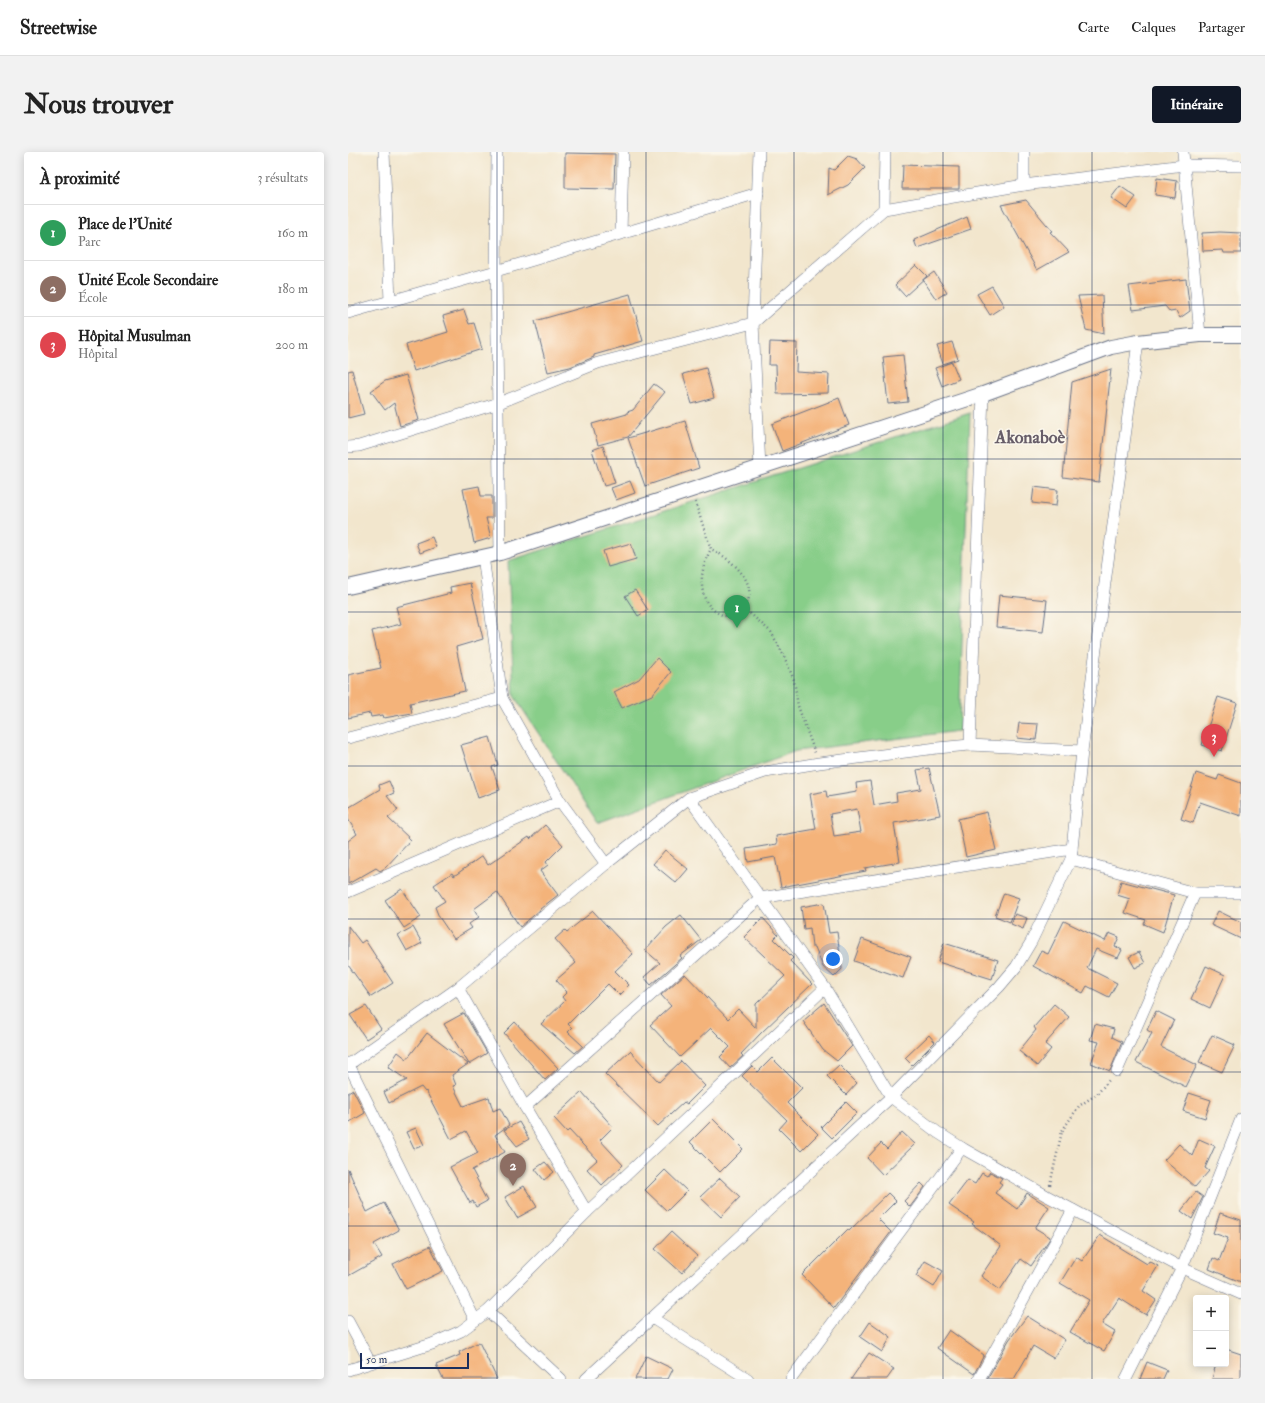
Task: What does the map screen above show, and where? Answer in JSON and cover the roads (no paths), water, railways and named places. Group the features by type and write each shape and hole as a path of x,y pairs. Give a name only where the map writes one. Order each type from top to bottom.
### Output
{"street":[{"path":"384,152 390,301"},
{"path":"497,152 496,271 500,553"},
{"path":"621,234 622,152"},
{"path":"758,152 754,323 760,468"},
{"path":"884,209 885,152"},
{"path":"1024,152 1024,185"},
{"path":"1183,152 1200,335"},
{"path":"348,447 359,446 499,403 598,363 754,323 884,209 1024,185 1184,165 1241,166"},
{"path":"348,313 496,271 758,193"},
{"path":"348,587 500,553 983,394 1111,347 1138,342 1200,335 1241,335"},
{"path":"586,1379 891,1097 1000,987 1016,967 1071,854 1082,751 1138,342"},
{"path":"970,745 983,394"},
{"path":"483,556 502,698 560,801 606,864"},
{"path":"348,738 502,698"},
{"path":"475,1320 348,1064 458,988 606,864 689,798 765,772 819,763 970,745 1082,751"},
{"path":"689,798 825,988 891,1097 937,1132 962,1148 1047,1196 1182,1268 1241,1294"},
{"path":"348,892 560,801"},
{"path":"525,1107 760,898 1071,854 1195,893 1241,893"},
{"path":"1117,1071 1195,893"},
{"path":"458,988 525,1107 587,1212"},
{"path":"348,1370 432,1344 461,1331 488,1311 587,1212 825,988"},
{"path":"1126,1379 1182,1268 1241,1119"},
{"path":"791,1379 962,1148"},
{"path":"979,1379 1073,1210"},
{"path":"488,1311 561,1379"},
{"path":"652,1318 748,1379"},
{"path":"348,1321 370,1362"}],"place":[{"name":"Place de l'Unité","path":"737,628"},
{"name":"Hôpital Musulman","path":"1214,757"},
{"name":"Unité Ecole Secondaire","path":"513,1186"}],"district":[{"name":"Akonaboè","path":"1030,437"}]}
